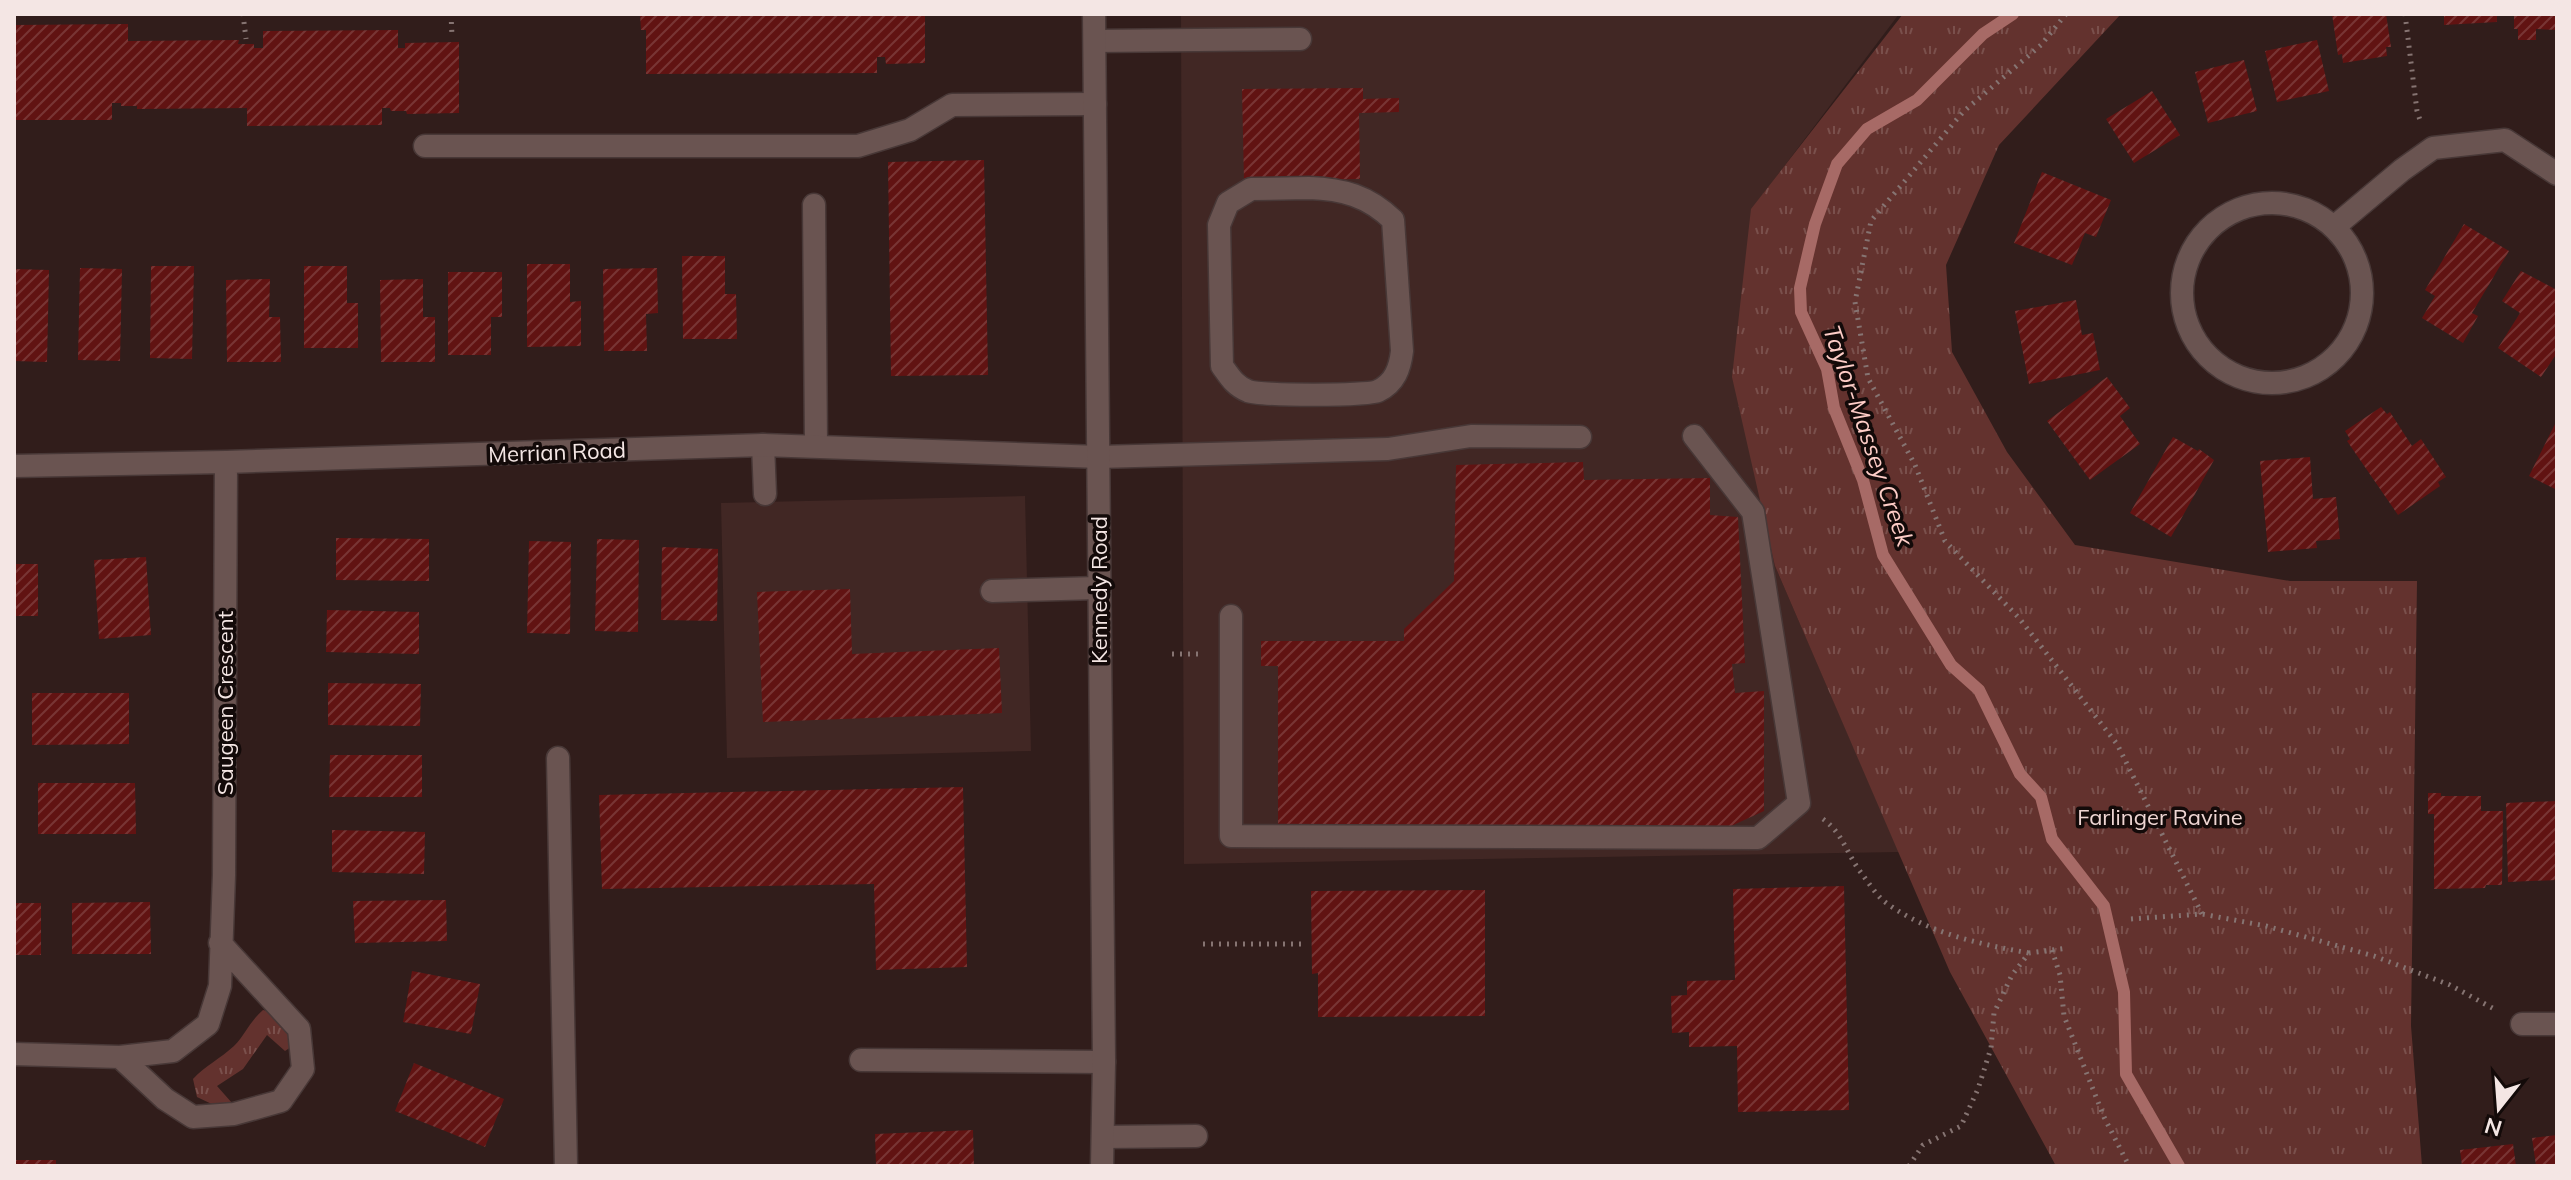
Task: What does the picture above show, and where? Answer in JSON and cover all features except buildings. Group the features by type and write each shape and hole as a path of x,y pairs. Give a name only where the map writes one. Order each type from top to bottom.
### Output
{"street":[{"name":"Kennedy Road","path":"1094,14 1104,1062 1102,1166"},
{"path":"1095,41 1300,39"},
{"path":"425,146 858,146 910,130 952,105 1095,104"},
{"path":"2334,227 2433,148 2505,140 2557,174"},
{"path":"1251,189 1333,189 1376,203 1393,220 1402,351 1400,370 1391,382 1376,392 1269,395 1250,392 1233,382 1222,366 1219,225 1228,203 1251,189"},
{"path":"2277,202 2308,210 2334,227 2352,249 2362,276 2362,306 2354,333 2337,357 2314,374 2286,383 2257,383 2229,374 2206,356 2189,330 2181,300 2184,270 2197,241 2218,219 2246,205 2277,202"},
{"path":"814,205 816,445"},
{"name":"Merrian Road","path":"14,466 763,445 1099,457 1388,449 1471,436 1580,437"},
{"path":"1231,616 1231,836 1758,838 1799,803 1753,512 1694,436"},
{"path":"763,445 765,494"},
{"name":"Saugeen Crescent","path":"14,1054 120,1057 173,1051 208,1024 220,986 224,875 226,462"},
{"path":"992,591 1098,588"},
{"path":"558,758 566,1166"},
{"path":"120,1057 165,1099 193,1117 234,1114 281,1101 303,1069 299,1029 220,943"},
{"path":"2522,1024 2557,1024"},
{"path":"861,1060 1104,1062"},
{"path":"1103,1137 1196,1136"}],"path":[{"path":"243,14 246,39"},
{"path":"451,14 452,36"},
{"path":"2066,14 2041,45 1963,112 1871,221 1855,302 1868,378 1915,465 1945,541 2019,618 2117,744 2202,914"},
{"path":"2405,14 2417,111 2433,148"},
{"path":"1799,803 1836,828 1856,866 1883,901 1931,929 1980,944 2029,953 2068,948"},
{"path":"2131,919 2202,914 2266,926 2374,956 2450,985 2522,1024"},
{"path":"1203,944 1307,944"},
{"path":"2052,950 2060,975 2064,1016 2104,1117 2129,1166"},
{"path":"1909,1166 1923,1145 1961,1126 1978,1089 1991,1048 1994,1013 2012,975 2029,953"}],"shaded area":[{"path":"1181,14 1899,14 1752,209 1775,566 1899,852 1184,864"},
{"path":"1025,496 1031,751 727,758 721,503"}],"green space":[{"name":"Farlinger Ravine","path":"1903,14 2121,14 1999,145 1946,265 1952,352 2007,452 2075,545 2290,581 2417,581 2411,1026 2422,1166 2056,1166 1950,972 1775,566 1732,377 1751,209"},
{"path":"263,1010 280,1018 291,1047 285,1051 267,1035 243,1069 217,1086 232,1103 231,1108 218,1107 197,1097 193,1079 234,1046"}],"waterway":[{"name":"Taylor-Massey Creek","path":"2013,14 1983,34 1917,100 1867,129 1837,164 1815,224 1800,288 1801,312 1827,369 1834,408 1863,480 1883,555 1951,665 1979,690 2020,774 2041,797 2052,839 2104,906 2124,992 2126,1074 2179,1166"}]}
